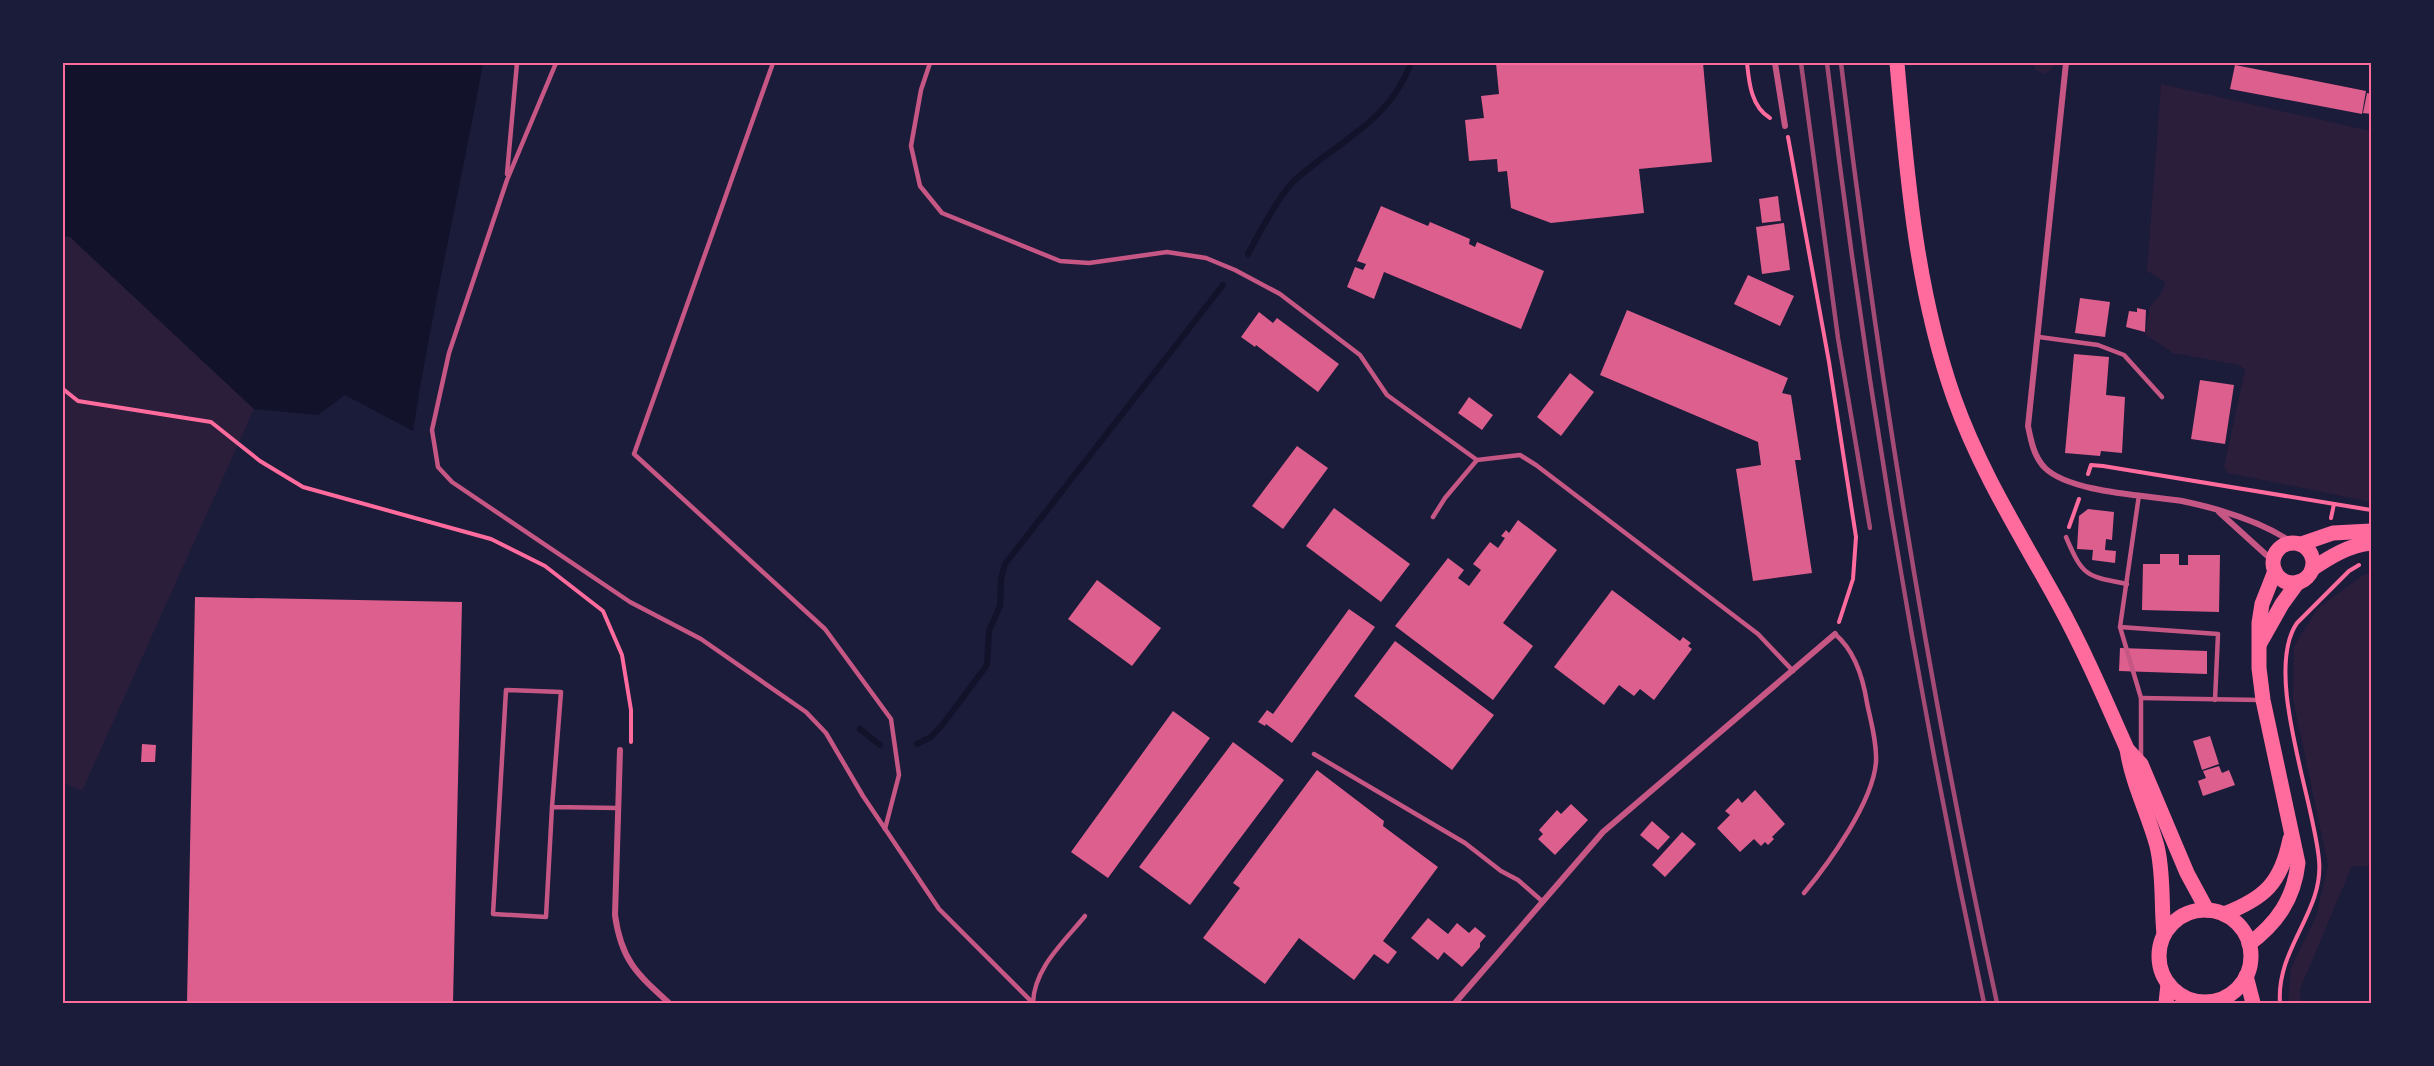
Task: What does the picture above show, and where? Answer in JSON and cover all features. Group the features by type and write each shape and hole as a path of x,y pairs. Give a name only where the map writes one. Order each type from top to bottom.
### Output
{"main road":[{"path":"1897,63 1910,201 1921,274 1941,358 1955,400 1988,477 2074,634 2127,749 2130,771 2151,825 2157,849 2164,934"},
{"path":"2249,944 2271,925 2290,899 2298,863 2263,700 2259,668 2259,623 2262,604 2280,548 2333,533 2371,531"},
{"path":"2260,643 2282,604 2298,582 2306,578 2312,569 2358,544 2371,543"},
{"path":"2297,544 2312,555 2312,569"},
{"path":"2274,566 2284,580 2298,582"},
{"path":"2127,749 2141,764 2187,873 2207,910"},
{"path":"2224,914 2255,900 2274,882 2285,862 2291,834"},
{"path":"2207,910 2224,914 2240,926 2249,944 2250,960 2246,976 2234,991 2227,996 2208,1002 2185,998 2168,984 2159,965 2160,944 2172,924 2182,915 2207,910"},
{"path":"2246,976 2253,1003"},
{"path":"2166,1003 2168,984"}],"street":[{"path":"1775,63 1785,126"},
{"path":"2066,63 2028,426 2035,454 2044,467 2070,483 2180,501 2216,510 2269,527 2297,544"},
{"path":"2216,510 2274,566"},
{"path":"1455,1003 1603,832 1835,634"},
{"path":"620,750 615,915 618,935 631,966 669,1003"}],"lane":[{"path":"507,180 517,63"},
{"path":"556,63 507,180 449,353 432,430 438,467 452,482 630,602 701,639 806,712 826,733 885,829 939,909 1033,1003"},
{"path":"773,63 634,454 825,629 891,719 899,775 885,829"},
{"path":"930,63 921,90 910,146 920,186 942,213 1060,261 1089,263 1167,252 1206,258 1235,270 1280,294 1360,355 1387,395 1477,460 1520,455 1553,477 1758,634 1793,671"},
{"path":"2039,337 2098,345 2124,355 2162,397"},
{"path":"1433,517 1445,498 1477,460"},
{"path":"2139,495 2120,627 2141,698 2141,764"},
{"path":"2066,537 2074,558 2090,576 2127,584"},
{"path":"2120,627 2218,634 2215,700"},
{"path":"1804,893 1838,848 1863,803 1876,762 1866,695 1859,671 1845,643 1835,634"},
{"path":"506,690 561,692 552,807 546,917 493,914 506,690"},
{"path":"2141,698 2263,700"},
{"path":"1314,754 1465,843 1501,871 1518,880 1542,901"},
{"path":"552,807 618,808"},
{"path":"1033,1003 1035,982 1044,965 1085,916"}],"path":[{"path":"1747,63 1751,93 1765,115 1785,126 1827,351 1856,537 1853,579 1835,634"},
{"path":"63,389 78,401 211,422 260,461 303,487 491,539 545,566 603,611 622,655 631,710 631,752"},
{"path":"2088,474 2091,465 2103,466 2371,510"},
{"path":"2066,537 2079,499"},
{"path":"2280,1003 2282,970 2292,943 2314,899 2320,863 2316,831 2287,704 2285,655 2296,623 2349,571 2362,564"}],"shaded area":[{"path":"63,63 483,63 413,431 345,395 318,415 254,409 70,237 63,236"},
{"path":"2035,63 2054,63 2051,70 2044,74 2035,70"},
{"path":"2161,84 2371,131 2371,502 2228,473 2224,467 2245,370 2239,365 2173,353 2145,334 2150,307 2163,290 2165,282 2147,271"},
{"path":"63,237 70,237 254,409 82,791 63,782"},
{"path":"2371,572 2371,866 2352,866 2300,989 2300,1003 2288,1003 2291,968 2316,917 2328,865 2293,699 2294,646 2318,608"}],"building":[{"path":"1496,63 1703,63 1712,162 1639,169 1644,213 1551,223 1511,208 1507,171 1498,172 1497,159 1469,161 1465,120 1484,118 1481,96 1499,94"},
{"path":"2235,65 2366,91 2362,114 2230,89"},
{"path":"2367,93 2371,94 2371,114 2363,113"},
{"path":"1778,196 1781,221 1762,223 1759,199"},
{"path":"1381,206 1428,226 1430,222 1470,239 1469,244 1475,247 1477,242 1544,271 1521,329 1384,272 1374,299 1347,287 1355,267 1363,270 1366,264 1357,261"},
{"path":"1784,223 1790,270 1762,274 1756,227"},
{"path":"1748,275 1794,296 1780,326 1734,304"},
{"path":"2080,298 2110,302 2105,337 2075,333"},
{"path":"2137,308 2146,310 2145,332 2126,327 2129,311 2137,312"},
{"path":"1627,310 1788,378 1782,393 1791,395 1801,460 1795,460 1812,573 1753,581 1736,469 1761,465 1758,442 1600,375"},
{"path":"1259,312 1273,323 1277,318 1339,364 1318,392 1256,345 1255,347 1241,337"},
{"path":"2074,354 2109,357 2106,395 2125,397 2122,453 2101,451 2100,456 2065,453"},
{"path":"1570,373 1594,392 1561,436 1537,417"},
{"path":"2200,380 2234,385 2225,444 2191,439"},
{"path":"1469,397 1493,415 1482,430 1458,413"},
{"path":"1297,446 1328,468 1283,529 1252,506"},
{"path":"1334,508 1410,564 1381,602 1306,546"},
{"path":"2088,509 2114,512 2112,540 2106,539 2105,550 2116,551 2115,563 2092,560 2093,550 2077,549 2079,516"},
{"path":"1518,520 1557,550 1503,623 1533,646 1493,700 1395,626 1448,558 1464,570 1458,578 1469,586 1481,570 1473,564 1490,542 1498,548 1505,538 1501,536 1506,530 1509,533"},
{"path":"2160,554 2179,554 2179,565 2188,565 2188,555 2220,555 2219,612 2142,610 2143,564 2160,564"},
{"path":"1097,580 1161,628 1132,666 1068,619"},
{"path":"1612,590 1680,641 1683,637 1691,643 1688,646 1692,649 1654,700 1640,689 1634,696 1619,685 1604,705 1554,667"},
{"path":"195,597 462,602 453,1003 187,1003"},
{"path":"1349,609 1375,627 1292,743 1266,724 1265,726 1258,722 1267,710 1273,714"},
{"path":"1395,641 1494,715 1452,770 1354,696"},
{"path":"2120,648 2207,651 2207,674 2119,671"},
{"path":"1173,711 1210,738 1108,878 1071,852"},
{"path":"2210,736 2219,764 2202,770 2193,741"},
{"path":"1233,742 1284,780 1190,905 1139,867"},
{"path":"142,744 156,745 155,762 141,762"},
{"path":"2219,766 2222,773 2229,770 2235,785 2203,796 2198,781 2206,778 2203,771"},
{"path":"1317,770 1384,821 1383,826 1438,867 1383,941 1397,952 1388,964 1374,954 1354,980 1299,938 1265,984 1203,938 1240,888 1233,883"},
{"path":"1755,790 1785,824 1772,837 1774,839 1768,845 1765,842 1761,846 1754,839 1740,852 1717,828 1730,815 1725,811 1738,798 1742,803"},
{"path":"1571,804 1588,820 1555,855 1538,839 1543,834 1539,830 1557,810 1561,814"},
{"path":"1652,821 1670,837 1658,850 1640,835"},
{"path":"1682,832 1696,844 1665,877 1652,865"},
{"path":"1428,918 1448,934 1457,923 1469,933 1475,927 1486,936 1480,943 1480,947 1462,967 1444,952 1438,960 1411,938"}],"waterway":[{"path":"1248,254 1270,214 1290,185 1377,115 1402,83 1411,63"},
{"path":"917,744 931,737 943,724 987,665 989,631 1000,606 1001,579 1005,564 1223,285"},
{"path":"860,729 880,745"}],"railway":[{"path":"1801,63 1838,338 1870,528"},
{"path":"1827,63 1858,299 1895,535 1937,769 1984,1003"},
{"path":"1841,63 1872,299 1908,535 1949,769 1997,1003"}]}
